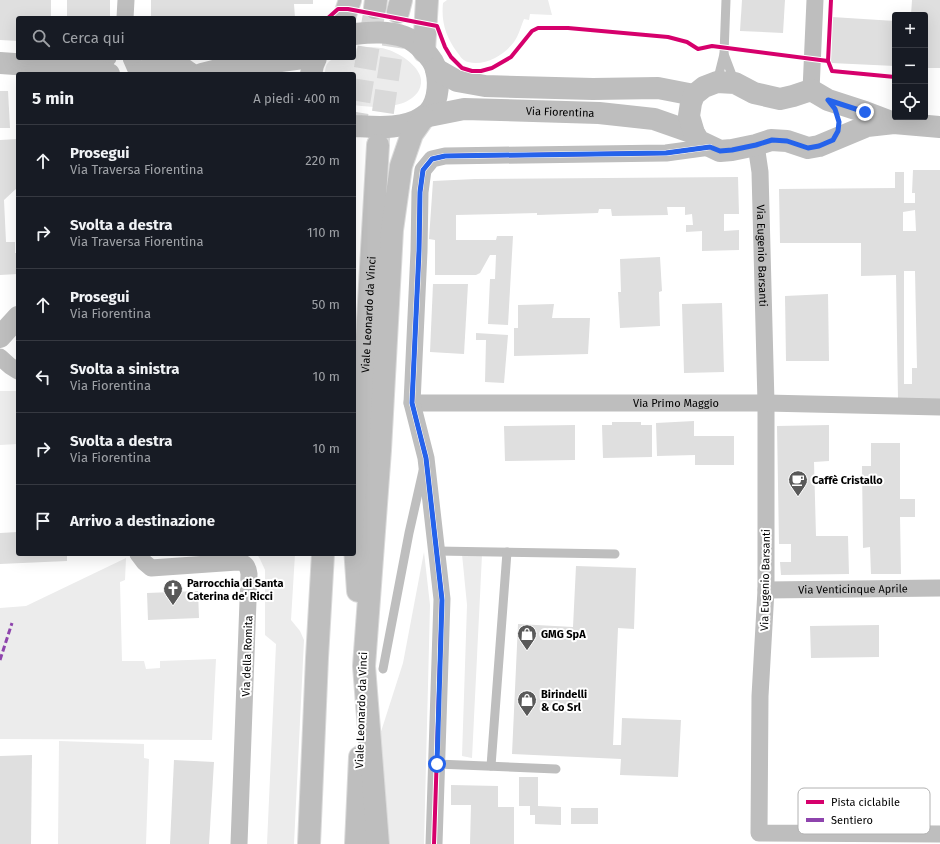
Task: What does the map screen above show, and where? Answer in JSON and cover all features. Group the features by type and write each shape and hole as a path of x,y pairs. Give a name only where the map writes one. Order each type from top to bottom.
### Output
{"main road":[{"path":"345,16 350,0"},
{"path":"424,51 427,0"},
{"path":"356,34 374,31 407,38 424,51 432,60 436,69 438,93 433,106 412,134 401,166 392,230 380,442 374,667 378,844"},
{"path":"210,72 288,60"},
{"path":"311,72 315,60"},
{"path":"0,63 98,69"},
{"path":"147,68 171,64 184,68 189,72"},
{"path":"436,69 457,81 485,86 594,89 658,88 694,95"},
{"path":"702,140 689,116 691,102 694,95 704,87 726,83 754,94 780,99 793,96 819,95 835,109 839,122 838,131 833,140"},
{"name":"Via Fiorentina","path":"819,95 894,122 940,128"},
{"name":"Via Fiorentina","path":"356,126 400,126 424,117 464,109 600,113 654,119 702,140 720,151 756,145 772,140 787,141 808,148 819,146 868,126 894,122"},
{"name":"Viale Leonardo da Vinci","path":"356,529 378,145"},
{"path":"0,337 16,319"},
{"name":"Viale Leonardo da Vinci","path":"356,552 374,667 356,844"},
{"path":"311,556 310,573 317,658"},
{"path":"309,844 323,556"}],"street":[{"path":"126,0 126,16"},
{"path":"815,0 819,95"},
{"path":"134,60 147,68"},
{"path":"434,844 442,600 426,458 412,403 419,251 420,192 423,170 432,159 445,156 666,153 702,140"},
{"name":"Via Eugenio Barsanti","path":"756,145 760,172 766,403 766,590 760,696 759,833 798,833"},
{"path":"0,357 16,370"},
{"path":"0,374 16,372"},
{"name":"Via Primo Maggio","path":"412,403 766,403 940,407"},
{"name":"Via della Romita","path":"140,556 151,568 237,562 242,562 248,566 249,574 240,844"},
{"name":"Via Venticinque Aprile","path":"766,590 940,588"},
{"name":"Via Eugenio Barsanti","path":"930,834 940,834"}],"lane":[{"path":"726,0 724,54 726,83"},
{"path":"724,54 726,83"},
{"path":"374,667 409,533 426,458"},
{"path":"437,551 615,554"},
{"path":"491,766 507,552"},
{"path":"437,764 556,769"}],"shaded area":[{"path":"447,0 548,0 552,15 530,14 529,20 524,19 516,39 510,47 500,55 488,61 474,63 466,61 462,58 447,35 443,17 443,3"},
{"path":"365,47 389,50 395,52 413,65 418,71 421,83 419,90 414,97 399,104 390,106 371,107 356,105 356,72 325,72 328,63 332,60 356,60 356,49"},
{"path":"0,391 16,391 16,444 0,445"},
{"path":"424,552 430,605 424,844 382,844 378,741 403,663"},
{"path":"462,554 482,555 472,758 462,756 467,605"},
{"path":"258,556 295,556 291,620 300,631 304,640 294,844 267,844 276,644 265,635 265,570"},
{"path":"126,558 125,580 120,582 122,661 144,661 146,669 160,668 160,661 216,659 212,740 0,739 0,608 26,606"},
{"path":"59,741 144,744 144,758 149,759 146,844 58,844"}],"building":[{"path":"0,0 51,0 51,16 16,16 16,41 0,40"},
{"path":"67,0 110,0 110,16 67,16"},
{"path":"151,0 313,0 313,4 294,4 295,16 151,16"},
{"path":"742,0 785,0 783,33 740,31"},
{"path":"912,0 940,0 940,68 928,68 928,12 911,12"},
{"path":"832,17 892,21 892,66 831,63"},
{"path":"0,91 8,91 10,128 0,128"},
{"path":"16,139 16,189 4,200 6,242 15,242 16,274 0,275 0,140"},
{"path":"913,170 940,170 940,401 898,399 896,275 861,276 861,243 780,243 779,189 895,188 895,172 904,172 904,203 915,203 915,193 912,193","holes":["915,210 916,231 903,231 903,212","904,271 915,271 917,368 912,368 912,384 904,384"]},
{"path":"738,177 739,214 724,214 724,231 739,230 739,250 702,251 702,231 686,232 686,225 693,225 692,214 685,215 685,207 667,207 668,215 612,216 611,209 599,209 598,213 456,215 456,240 496,240 497,236 513,236 508,325 488,324 490,279 495,279 496,255 490,255 480,273 476,275 435,275 435,240 429,239 433,181 475,179"},
{"path":"660,257 662,291 659,292 660,326 620,328 618,292 621,292 620,259"},
{"path":"433,284 468,284 464,354 430,352"},
{"path":"828,294 829,361 786,361 785,296"},
{"path":"722,303 724,372 684,373 682,304"},
{"path":"554,304 552,318 590,318 588,354 514,356 514,328 518,328 518,305"},
{"path":"476,333 508,335 504,383 485,382 486,340 476,340"},
{"path":"694,421 694,436 734,436 734,465 695,465 695,455 657,456 656,423"},
{"path":"612,422 641,422 641,425 652,425 652,457 603,458 602,425 612,425"},
{"path":"575,425 575,460 505,461 504,426"},
{"path":"829,425 829,461 814,462 816,536 848,536 849,574 781,575 780,562 791,562 791,544 779,544 777,426"},
{"path":"871,443 900,443 900,499 915,499 915,517 900,517 901,574 871,574 870,547 863,548 862,466 871,466"},
{"path":"16,532 16,556 67,556 67,561 0,564 0,533"},
{"path":"576,566 636,568 634,629 618,628 613,745 621,745 622,718 681,720 678,777 620,775 621,759 512,754 518,624 573,627"},
{"name":"Parrocchia di Santa Caterina de' Ricci","path":"198,591 199,618 148,620 147,593"},
{"path":"879,625 879,657 811,658 810,626"},
{"path":"32,755 31,844 0,844 0,756"},
{"path":"174,760 214,762 209,844 170,844"},
{"path":"519,777 538,777 538,806 561,807 561,825 535,824 535,815 530,815 530,806 519,806"},
{"path":"451,785 498,786 498,807 514,807 514,844 470,844 471,805 451,805"},
{"path":"571,808 598,808 598,824 571,824"}],"tunnel":[{"path":"356,122 375,8"},
{"path":"378,145 398,12"}],"marked path":[{"path":"0,660 12,623"}],"cycle path":[{"path":"831,0 828,61 832,71 892,77"},
{"path":"330,16 338,9 348,9 437,26 445,47 451,57 462,68 472,71 481,71 492,68 511,57 532,31 538,28 568,28 668,37 687,42 698,49 712,46 828,61"},
{"path":"434,844 442,599 426,458 412,403 419,251 420,192 423,170 432,159 445,156 666,153 710,147"}],"place":[{"name":"Caffè Cristallo","path":"798,497"},
{"name":"Parrocchia di Santa Caterina de' Ricci","path":"173,606"},
{"name":"GMG SpA","path":"527,651"},
{"name":"Birindelli & Co Srl","path":"527,717"}],"route":[{"path":"437,764 442,600 426,458 412,403 419,251 420,192 423,170 432,159 445,156 666,153 710,147 720,151 756,145 772,140 787,141 808,148 819,146 833,140 838,131 839,122 835,109 828,100 865,112"}]}
